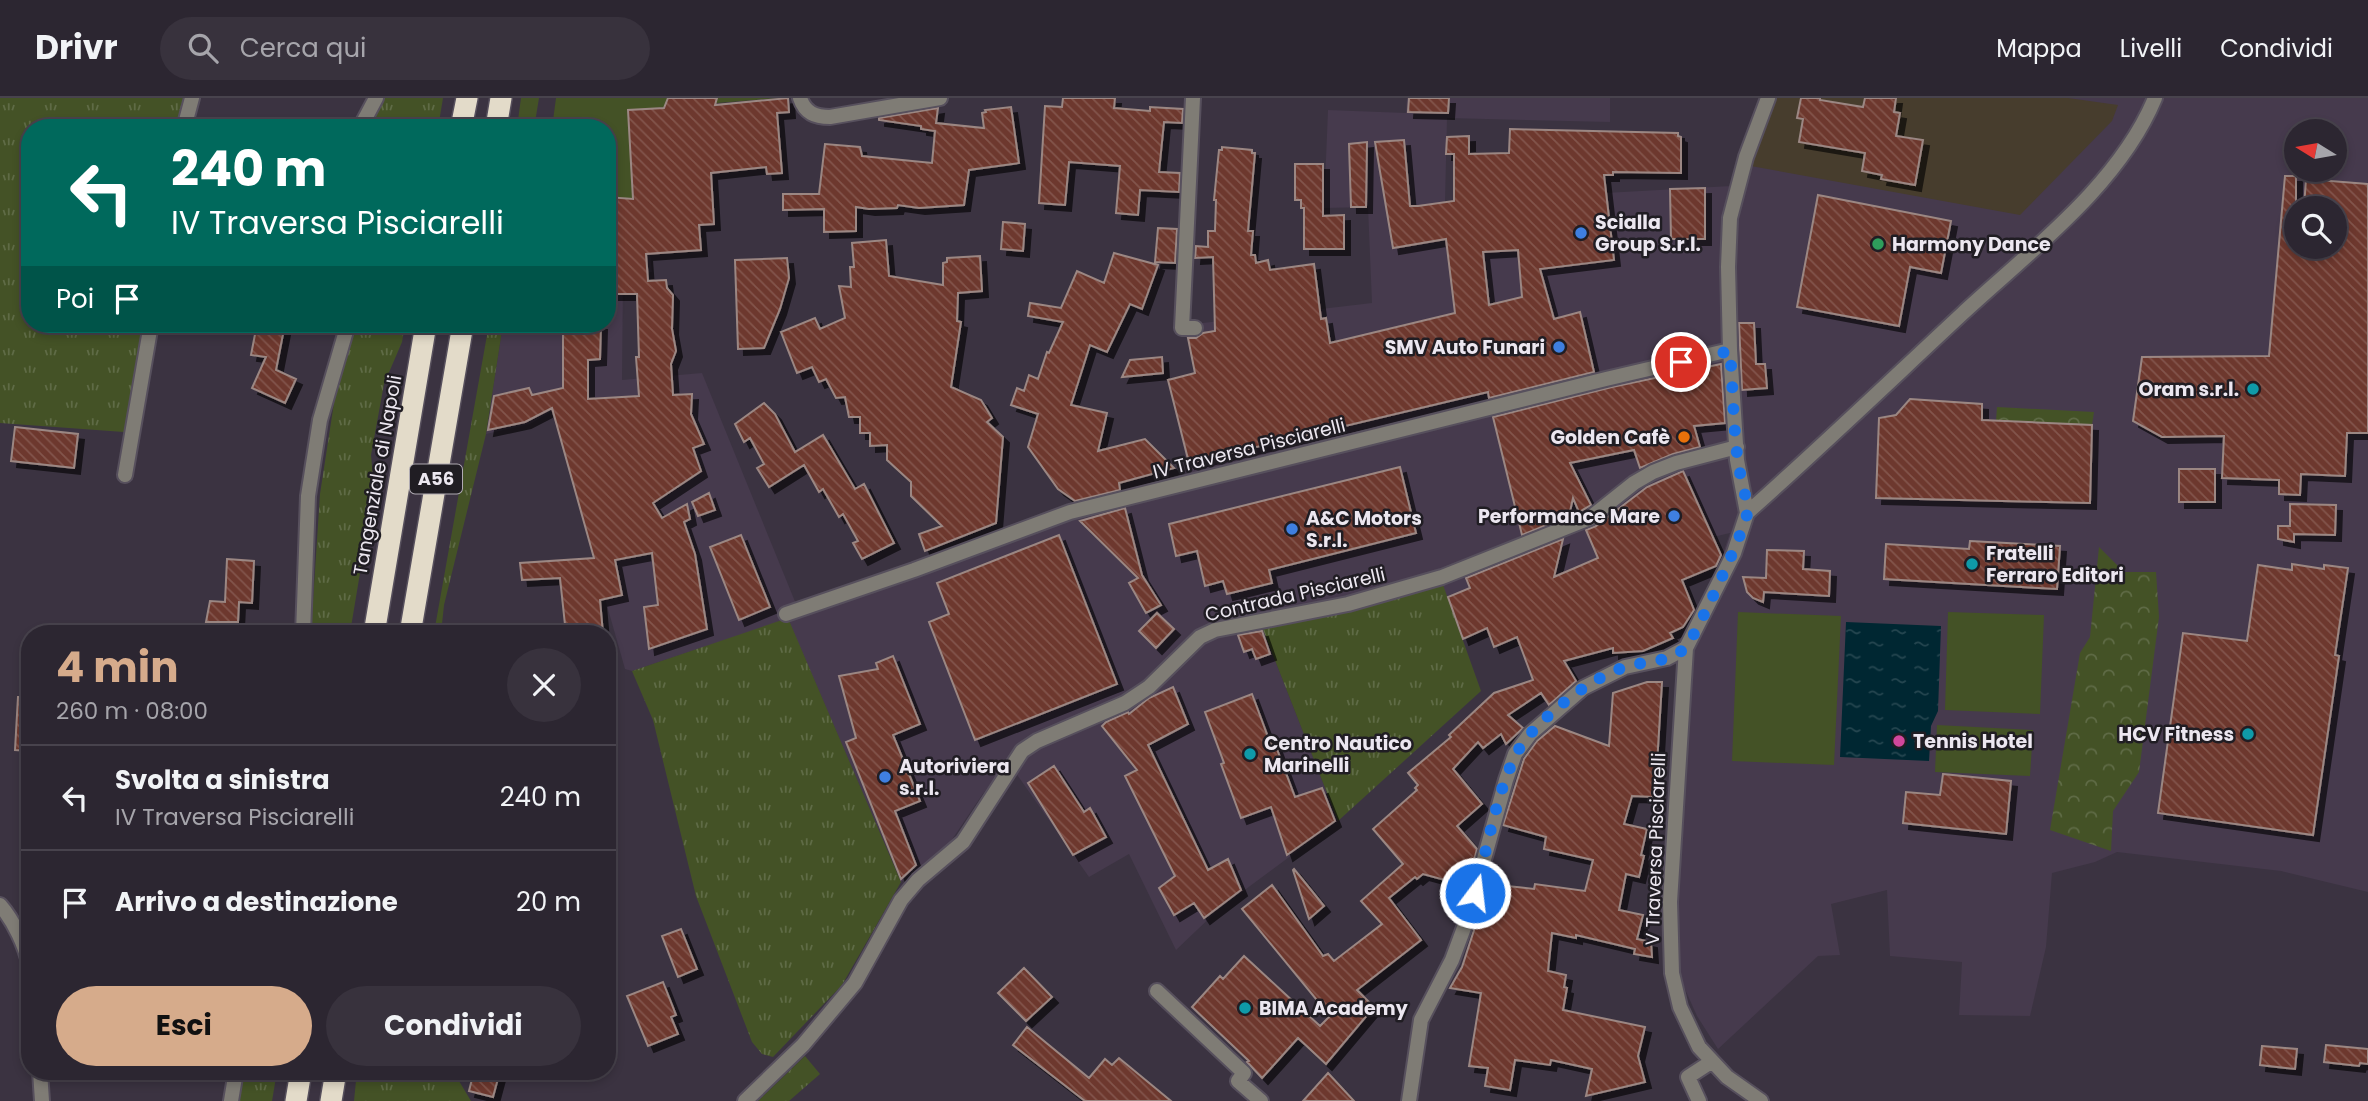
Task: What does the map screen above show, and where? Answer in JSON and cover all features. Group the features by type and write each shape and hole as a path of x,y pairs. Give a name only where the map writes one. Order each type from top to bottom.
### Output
{"highway":[{"path":"463,119 467,98"},
{"path":"498,119 501,98"},
{"name":"Tangenziale di Napoli","path":"375,625 424,333"},
{"name":"A56","path":"412,625 461,333"},
{"path":"296,1101 300,1080"},
{"path":"331,1101 334,1080"}],"street":[{"path":"186,119 192,98"},
{"path":"365,119 376,98"},
{"path":"800,98 807,111 817,117 940,98"},
{"path":"1193,98 1182,328 1195,328"},
{"path":"1409,1101 1421,1020 1452,960 1468,917 1515,754 1530,734 1583,688 1625,667 1667,658 1686,648 1734,553 1747,513 1737,447 1730,351 1730,218 1742,168 1768,98"},
{"path":"1747,513 2096,188 2136,136 2155,98"},
{"path":"125,475 149,333"},
{"path":"303,625 308,496 320,420 345,333"},
{"name":"IV Traversa Pisciarelli","path":"786,614 1070,512 1606,379 1730,351"},
{"name":"Contrada Pisciarelli","path":"745,1101 803,1045 855,983 901,900 918,880 963,842 1021,751 1037,741 1125,703 1149,687 1200,637 1236,625 1348,604 1442,577 1590,518 1634,483 1653,472 1737,447"},
{"name":"V Traversa Pisciarelli","path":"1686,648 1674,814 1670,946 1672,973 1680,1007 1699,1047 1727,1077 1761,1101"},
{"path":"0,905 21,942"},
{"path":"1157,991 1244,1073 1238,1081 1261,1101"},
{"path":"1699,1101 1689,1077 1711,1062"},
{"path":"41,1080 42,1101"},
{"path":"232,1101 235,1080"}],"shaded area":[{"path":"1407,98 1610,98 1610,122 1447,118 1445,202 1731,186 1764,98 2368,98 2368,892 2281,871 2117,852 2095,862 2052,873 2046,947 2030,1016 1959,1015 1962,962 1890,956 1887,890 1831,904 1840,955 1818,956 1718,1049 1697,1016 1676,969 1673,916 1689,652 1730,533 1713,537 1463,639 1448,597 1262,627 1338,821 1219,909 1176,950 1129,854 1089,877 1008,762 949,844 901,882 788,619 632,671 625,669 616,637 616,625 613,625 552,411 530,424 486,434 502,333 616,333 616,198 644,200 652,272 623,276 622,380 702,373 796,604 1191,480 1168,380 1195,373 1186,325 1372,303 1368,207 1324,208 1328,110 1406,113"},
{"path":"1777,98 2068,98 2118,105 2112,121 2020,215 1751,166"}],"green space":[{"path":"0,98 183,98 180,119 21,119 21,333 141,333 124,432 0,423"},
{"path":"383,98 443,98 440,119 372,119"},
{"path":"521,98 539,98 536,119 518,119"},
{"path":"556,98 779,98 629,110 633,199 616,198 616,119 553,119"},
{"path":"353,333 404,333 384,384 371,455 374,489 351,625 312,625 320,494 334,403"},
{"path":"487,333 502,333 486,434 444,605 442,625 435,625"},
{"path":"1997,407 2094,412 2092,425 1996,421"},
{"path":"2099,547 2124,572 2156,572 2159,617 2139,772 2113,811 2111,851 2050,830 2080,653 2090,637"},
{"path":"1442,582 1481,691 1338,821 1262,627"},
{"path":"1738,612 1841,616 1834,765 1732,761"},
{"path":"1948,612 2044,615 2040,714 1945,710"},
{"path":"788,618 901,882 842,985 773,1057 762,1054 752,1042 696,896 653,720 632,671"},
{"path":"1937,725 2033,730 2030,776 1935,772"},
{"path":"805,1056 820,1074 789,1101 758,1101"},
{"path":"240,1080 276,1080 272,1101 237,1101"},
{"path":"356,1080 458,1080 471,1101 354,1101"}],"water":[{"path":"1846,622 1941,626 1938,711 1931,726 1929,761 1840,757"}],"building":[{"path":"668,98 717,98 715,105 788,98 789,112 777,113 782,173 767,174 766,167 711,173 714,224 699,225 701,250 646,254 648,281 666,280 667,288 673,295 672,329 676,351 671,364 673,395 692,394 691,414 704,444 693,448 701,471 653,503 662,518 687,504 690,519 684,522 695,554 707,629 649,649 644,607 658,605 652,553 615,560 622,595 600,600 602,625 565,625 560,578 522,580 520,563 594,558 552,408 525,422 488,430 494,396 529,388 532,395 563,388 563,333 601,333 600,359 588,360 588,399 639,396 636,357 639,357 637,294 616,294 616,198 633,199 628,110 664,108"},
{"path":"1063,98 1115,98 1114,108 1150,111 1150,107 1183,109 1182,123 1164,122 1159,172 1180,173 1179,192 1140,190 1138,215 1116,213 1120,166 1069,162 1065,205 1039,203 1045,106 1062,107"},
{"path":"1409,98 1449,98 1448,113 1408,112"},
{"path":"1801,98 1820,98 1863,107 1865,98 1896,98 1894,112 1900,113 1896,136 1923,140 1915,185 1881,179 1882,175 1862,171 1865,153 1799,142 1803,119 1797,118"},
{"path":"1011,107 1019,163 969,170 964,205 919,208 898,205 897,208 869,209 856,207 856,231 824,232 824,209 783,210 783,194 819,194 825,144 860,147 862,156 932,163 935,131 879,118 938,108 936,123 984,128 982,113 986,112 985,110"},
{"path":"1510,129 1678,133 1681,137 1681,173 1613,172 1613,175 1604,175 1614,260 1540,269 1554,319 1580,312 1594,372 1489,398 1488,392 1189,463 1168,380 1195,373 1188,338 1215,331 1213,257 1195,258 1196,246 1208,247 1208,231 1215,231 1214,200 1219,150 1222,150 1222,147 1252,150 1252,153 1255,153 1248,231 1253,231 1251,255 1255,255 1256,263 1268,260 1270,270 1314,264 1321,319 1326,318 1330,343 1455,313 1446,239 1393,248 1375,142 1404,140 1410,206 1454,201 1454,154 1446,154 1447,137 1469,136 1469,154 1509,153","holes":["1518,250 1522,297 1489,305 1483,252"]},
{"path":"1367,142 1366,207 1351,207 1349,144"},
{"path":"1295,164 1323,164 1323,216 1344,215 1344,249 1304,249 1304,208 1301,208 1301,200 1295,200"},
{"path":"2284,182 2296,182 2296,196 2284,196 2284,259 2347,259 2347,196 2305,196 2306,182 2368,184 2368,433 2347,433 2345,476 2301,474 2300,495 2279,494 2279,480 2222,478 2224,436 2162,437 2133,421 2142,357 2269,356"},
{"path":"1705,188 1705,239 1671,239 1670,189"},
{"name":"Harmony Dance","path":"1818,195 1951,221 1941,273 1910,267 1899,326 1797,307"},
{"path":"1003,222 1025,224 1023,251 1001,249"},
{"path":"1158,228 1177,229 1175,263 1155,262"},
{"path":"886,240 889,276 943,285 943,263 947,262 947,258 980,256 982,291 958,293 957,321 961,322 951,387 981,400 992,418 987,422 1003,437 996,523 925,551 919,534 942,526 911,496 911,482 887,460 887,445 870,446 870,433 860,433 860,417 849,417 845,397 836,398 826,379 819,382 812,367 797,373 781,332 815,318 820,329 845,318 839,286 851,287 850,267 854,267 852,243"},
{"path":"1114,253 1158,265 1142,309 1130,304 1107,352 1090,345 1071,405 1107,413 1098,451 1145,439 1174,468 1119,483 1120,490 1075,501 1058,489 1028,447 1038,414 1011,405 1017,388 1024,391 1029,375 1038,379 1047,352 1049,353 1063,322 1028,316 1030,303 1061,308 1077,271 1104,283"},
{"path":"787,258 789,278 764,348 738,349 735,260"},
{"path":"1739,323 1754,323 1756,364 1765,364 1767,388 1742,390"},
{"path":"255,333 283,333 276,370 296,379 285,403 252,388 266,357 251,355"},
{"path":"1162,357 1163,373 1122,377 1130,360"},
{"path":"1721,364 1725,423 1694,426 1700,447 1673,454 1640,468 1634,450 1570,463 1591,505 1579,512 1573,498 1569,516 1522,535 1493,417 1612,387"},
{"path":"1910,399 1982,404 1982,420 2092,425 2090,503 1876,498 1879,418 1896,415"},
{"path":"764,403 775,414 795,452 823,435 855,489 864,484 894,543 862,559 853,543 858,541 843,514 839,517 823,489 819,492 804,465 769,487 757,468 764,464 750,438 744,442 735,424"},
{"path":"15,427 78,434 74,468 11,461"},
{"name":"A&C Motors S.r.l.","path":"1400,467 1416,533 1269,570 1272,583 1227,594 1223,581 1205,586 1197,551 1176,556 1169,524"},
{"path":"2179,469 2215,469 2215,502 2179,502"},
{"path":"1683,471 1721,555 1716,566 1682,580 1694,610 1683,627 1670,633 1673,638 1643,651 1613,653 1613,648 1564,661 1576,681 1549,705 1541,693 1508,715 1523,728 1506,744 1501,734 1483,748 1478,742 1453,769 1482,804 1457,826 1477,849 1467,886 1423,874 1417,879 1415,877 1389,898 1421,940 1357,990 1374,1007 1326,1064 1298,1038 1262,1078 1247,1062 1249,1061 1192,1007 1220,976 1223,979 1244,956 1320,1026 1330,1016 1242,909 1272,885 1323,956 1328,954 1334,961 1382,924 1361,901 1403,864 1373,829 1417,790 1415,788 1418,785 1408,773 1451,737 1449,735 1494,693 1533,680 1517,637 1494,647 1487,628 1463,639 1448,597 1470,588 1466,578 1563,539 1554,577 1598,558 1586,530 1596,526 1647,487"},
{"path":"709,493 715,510 698,516 692,502"},
{"path":"2290,504 2336,505 2335,535 2294,534 2294,542 2278,539 2278,526 2290,526"},
{"path":"1125,508 1142,575 1161,605 1146,613 1129,583 1138,578 1080,521"},
{"path":"741,535 770,607 739,620 710,547"},
{"path":"1059,535 1117,684 975,740 929,622 949,614 937,583"},
{"name":"Fratelli Ferraro Editori","path":"1970,541 2060,546 2057,589 1884,579 1886,544 1969,549"},
{"path":"1767,550 1804,551 1803,569 1830,571 1829,596 1764,592 1763,602 1753,598 1747,592 1743,577 1766,578"},
{"path":"227,559 254,561 252,603 239,602 238,622 206,622 210,601 225,602"},
{"name":"HCV Fitness","path":"2292,564 2324,569 2324,565 2348,568 2335,655 2339,656 2313,835 2158,813 2183,633 2247,641 2258,565 2292,570"},
{"path":"1157,613 1174,629 1156,648 1139,631"},
{"path":"1262,631 1270,654 1256,659 1252,649 1244,652 1238,635"},
{"path":"893,656 920,724 893,735 920,801 895,811 916,865 901,879 846,742 856,738 839,676 878,669 876,663"},
{"path":"1647,682 1662,682 1655,797 1632,796 1624,824 1647,829 1641,855 1644,856 1639,877 1626,874 1619,910 1643,915 1637,939 1651,942 1652,957 1634,954 1635,949 1576,935 1576,938 1552,933 1548,971 1566,975 1564,987 1567,988 1563,1010 1645,1027 1638,1056 1645,1082 1586,1096 1592,1069 1551,1060 1550,1065 1515,1060 1510,1090 1485,1086 1488,1068 1469,1066 1481,993 1450,988 1462,967 1489,884 1534,889 1535,884 1585,891 1593,860 1544,849 1546,837 1503,825 1524,759 1537,741 1555,726 1609,746 1613,693"},
{"path":"1173,687 1188,724 1148,745 1208,870 1228,859 1241,890 1204,918 1194,903 1174,915 1159,888 1175,876 1125,776 1137,770 1102,726 1128,712 1129,714 1149,698"},
{"name":"Centro Nautico Marinelli","path":"1252,694 1271,745 1275,744 1295,797 1322,788 1335,821 1287,855 1271,807 1241,818 1205,712"},
{"path":"18,697 21,697 21,750 15,750"},
{"path":"1054,766 1084,812 1090,808 1106,837 1073,855 1028,783"},
{"path":"1943,774 2011,781 2006,834 1903,823 1906,792 1940,795"},
{"path":"1293,870 1324,906 1309,919"},
{"path":"681,929 697,969 678,977 662,936"},
{"path":"1024,968 1052,997 1026,1021 998,993"},
{"path":"663,982 676,1015 671,1017 678,1034 648,1046 627,996"},
{"path":"1027,1027 1089,1078 1105,1059 1112,1065 1119,1058 1171,1101 1085,1101 1013,1045"},
{"path":"2326,1045 2368,1049 2368,1064 2360,1063 2359,1066 2324,1062"},
{"path":"2262,1046 2297,1049 2295,1069 2260,1065"},
{"path":"1328,1073 1354,1101 1303,1101"},
{"path":"472,1080 498,1080 493,1097 469,1091"}],"place":[{"name":"Scialla Group S.r.l.","path":"1581,233"},
{"name":"Harmony Dance","path":"1878,244"},
{"name":"SMV Auto Funari","path":"1559,347"},
{"name":"Oram s.r.l.","path":"2253,389"},
{"name":"Golden Cafè","path":"1684,437"},
{"name":"Performance Mare","path":"1674,516"},
{"name":"A&C Motors S.r.l.","path":"1292,529"},
{"name":"Fratelli Ferraro Editori","path":"1972,564"},
{"name":"HCV Fitness","path":"2248,734"},
{"name":"Tennis Hotel","path":"1899,741"},
{"name":"Centro Nautico Marinelli","path":"1250,754"},
{"name":"Autoriviera s.r.l.","path":"885,777"},
{"name":"BIMA Academy","path":"1245,1008"}],"route":[{"path":"1475,893 1506,780 1515,754 1530,734 1583,688 1599,678 1625,667 1667,658 1686,648 1734,553 1747,513 1737,460 1730,351 1681,362"}]}
